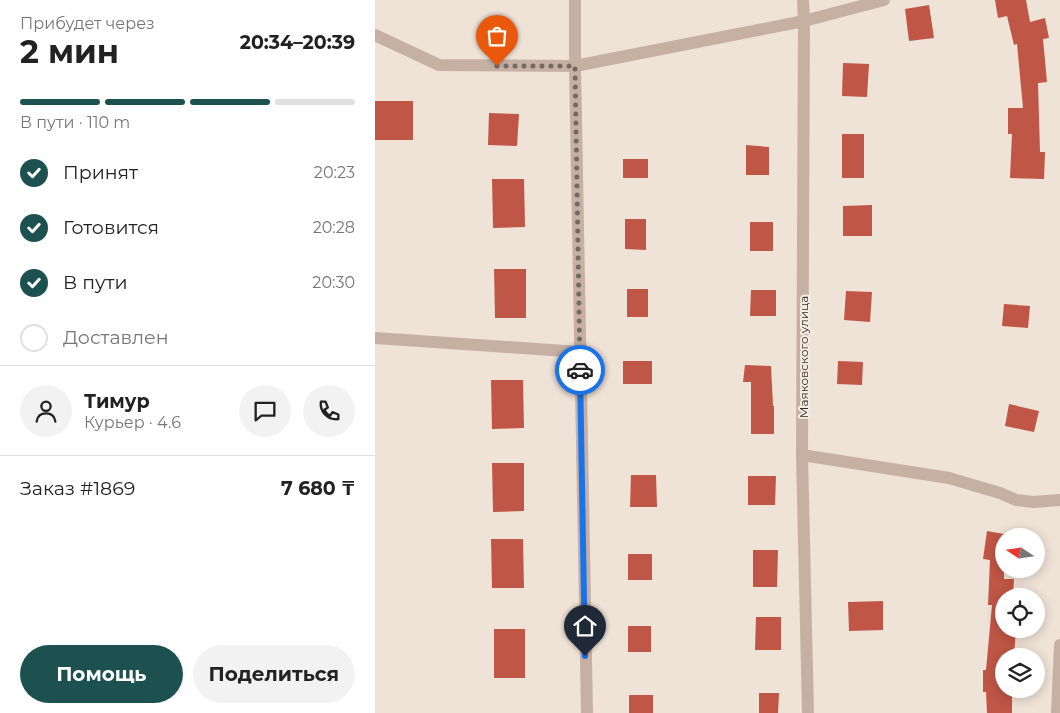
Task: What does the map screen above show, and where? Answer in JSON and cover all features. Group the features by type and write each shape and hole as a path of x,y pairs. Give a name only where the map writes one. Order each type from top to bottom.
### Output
{"street":[{"path":"575,0 587,713"},
{"name":"Маяковского улица","path":"803,0 805,20 802,455 808,713"},
{"path":"375,35 439,65 575,66 805,20 885,0"},
{"path":"375,338 580,352"},
{"path":"802,455 949,478 1000,493 1016,500 1033,502 1060,500"},
{"path":"1057,713 1060,645"}],"building":[{"path":"995,0 1026,0 1030,22 1045,18 1049,38 1043,39 1047,82 1038,83 1040,152 1045,152 1044,179 1010,178 1012,134 1008,134 1008,108 1023,108 1017,44 1014,45 1007,16 998,18"},
{"path":"929,5 934,38 909,41 905,9"},
{"path":"843,63 869,64 867,97 842,96"},
{"path":"375,101 413,101 413,140 375,140"},
{"path":"489,113 519,114 517,146 488,145"},
{"path":"842,134 864,134 864,178 842,178"},
{"path":"746,145 769,147 769,175 746,175"},
{"path":"623,159 648,159 648,178 623,178"},
{"path":"492,179 524,179 525,227 493,228"},
{"path":"872,205 872,236 843,236 843,206"},
{"path":"625,219 646,219 646,250 625,249"},
{"path":"750,222 773,222 773,251 750,251"},
{"path":"494,269 526,269 526,318 495,318"},
{"path":"627,289 648,289 648,317 627,317"},
{"path":"751,290 776,290 776,316 750,316"},
{"path":"846,291 872,292 870,322 844,320"},
{"path":"1004,304 1030,306 1028,328 1002,326"},
{"path":"623,361 652,361 652,384 623,384"},
{"path":"838,361 863,362 862,385 837,384"},
{"path":"745,365 771,366 774,434 751,434 751,382 743,382"},
{"path":"491,380 523,380 524,428 492,429"},
{"path":"1009,404 1039,411 1034,432 1005,426"},
{"path":"492,463 524,463 524,511 493,512"},
{"path":"631,475 656,475 657,507 630,507"},
{"path":"748,476 776,476 775,505 748,505"},
{"path":"987,531 995,532 995,578 1014,579 1013,588 995,588 995,638 1015,638 1015,648 995,648 995,698 1012,698 1012,713 987,713 986,692 983,692 983,670 986,670 992,605 988,605 990,560 983,559"},
{"path":"491,539 523,539 524,588 492,588"},
{"path":"753,550 778,550 777,587 753,587"},
{"path":"628,554 652,554 652,580 628,580"},
{"path":"883,601 883,630 849,631 848,602"},
{"path":"756,617 781,617 781,650 755,650"},
{"path":"628,626 651,626 651,652 628,652"},
{"path":"494,629 525,629 525,678 494,678"},
{"path":"759,693 779,693 778,713 759,713"},
{"path":"629,695 653,695 653,713 629,713"}],"way so far":[{"path":"497,66 575,66 580,370"}],"route":[{"path":"580,370 585,656"}]}
